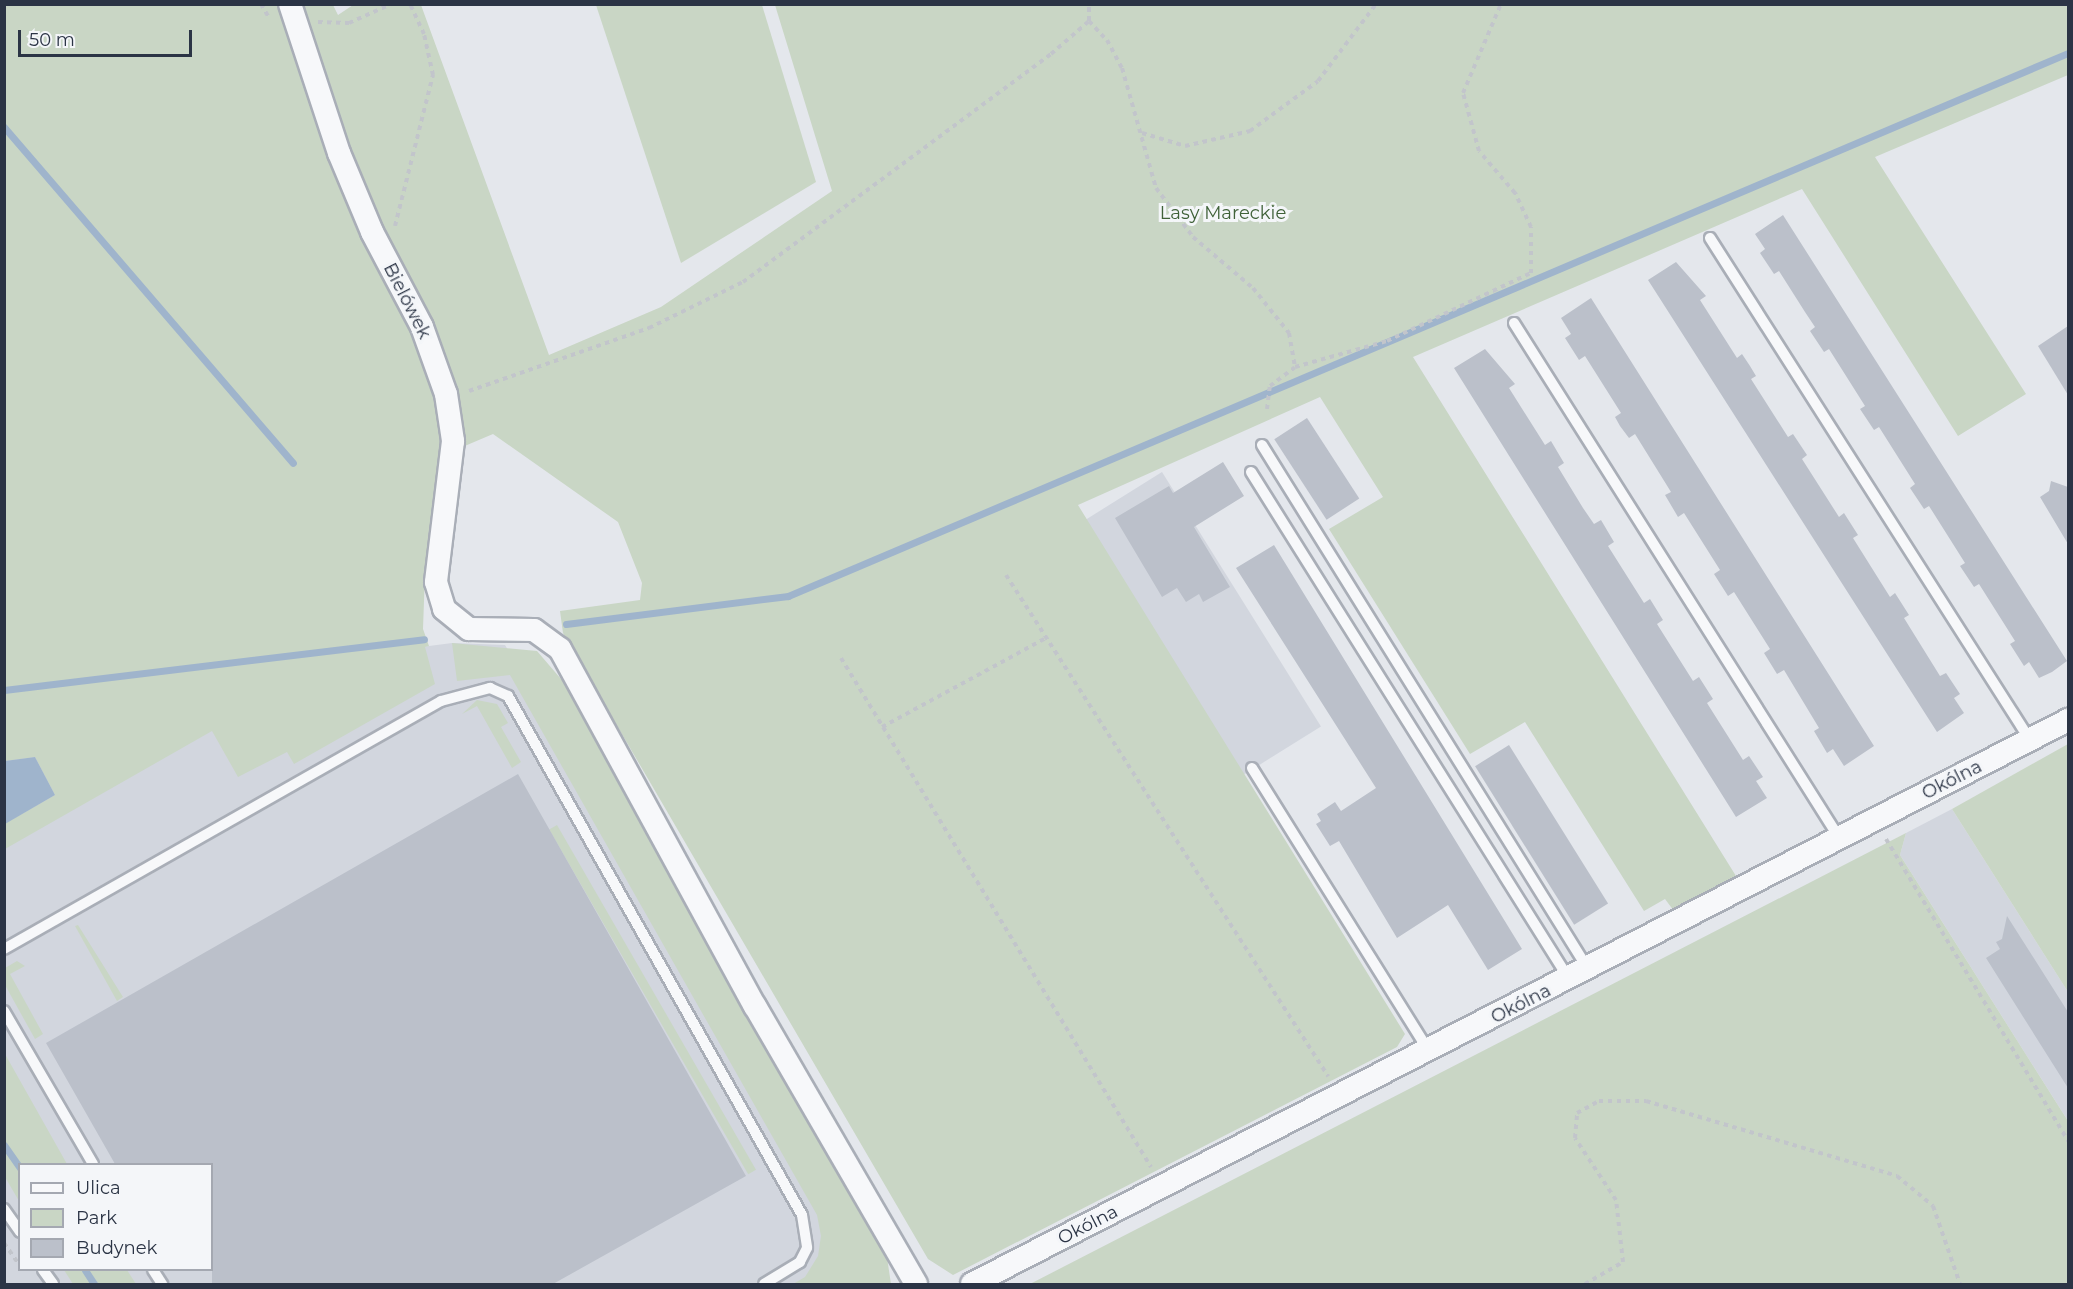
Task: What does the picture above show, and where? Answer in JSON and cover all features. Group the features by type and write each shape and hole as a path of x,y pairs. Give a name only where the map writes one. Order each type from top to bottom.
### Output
{"street":[{"name":"Bielówek","path":"291,13 326,120 387,260 422,327 446,394 453,441 436,582 444,609 469,629 523,627 544,635 560,649 755,1006 916,1284"},
{"name":"Okólna","path":"972,1284 1429,1051 2068,720"}],"lane":[{"path":"1710,238 2030,740"},
{"path":"1514,323 1840,839"},
{"path":"1262,446 1578,974"},
{"path":"1251,472 1578,974"},
{"path":"4,949 441,701 490,688 508,696 802,1215 807,1248 800,1262 764,1284"},
{"path":"1252,768 1429,1051"},
{"path":"4,1011 92,1163"},
{"path":"4,1209 18,1229"},
{"path":"44,1271 53,1284"},
{"path":"154,1271 162,1284"}],"path":[{"path":"291,13 349,23 391,4"},
{"path":"387,260 433,75 424,34 410,4"},
{"path":"1089,4 1089,21 1107,40 1122,68 1156,188 1193,237 1253,288 1289,333 1295,367"},
{"path":"1142,133 1185,146 1250,131 1318,81 1376,4"},
{"path":"1267,409 1270,386 1295,367 1387,341 1532,273 1531,227 1515,193 1479,151 1463,93 1501,4"},
{"path":"446,394 500,383 649,328 743,282 1089,21"},
{"path":"1006,575 1340,1095"},
{"path":"882,727 1046,638"},
{"path":"841,658 1163,1186"},
{"path":"1877,819 1897,862 2068,1141"},
{"path":"1585,1284 1623,1262 1616,1200 1575,1138 1577,1113 1599,1101 1646,1101 1897,1176 1933,1206 1960,1284"},
{"path":"4,1243 18,1263"}],"shaded area":[{"path":"1162,472 1321,726 1244,775 1085,520"},
{"path":"452,643 505,645 888,1284 5,1284 4,702"},
{"path":"1952,809 2068,992 2068,1121 1900,855 1906,833"}],"green space":[{"path":"5,5 282,5 286,32 332,155 431,373 443,444 425,573 423,629 429,646 425,647 435,684 294,764 287,752 238,777 212,731 5,849 4,824 55,795 35,757 5,761"},
{"name":"Lasy Mareckie","path":"296,5 333,5 338,15 353,5 421,5 549,355 661,307 832,191 775,5 2068,5 2068,75 1875,157 2026,394 1958,436 1802,189 1413,357 1736,876 1674,911 1665,899 1644,911 1525,722 1470,754 1329,529 1383,497 1320,397 1078,505 1405,1034 1397,1047 953,1275 928,1259 563,633 560,611 640,600 642,583 618,522 493,434 460,448 414,294 347,154"},
{"path":"596,5 762,5 816,182 681,263"},
{"path":"452,643 537,651 573,693 885,1244 891,1284 793,1284 805,1277 818,1256 821,1236 817,1215 510,675 457,681"},
{"path":"477,700 497,704 508,723 501,727 521,762 512,768 477,706 462,714"},
{"path":"2068,744 2068,992 1952,809"},
{"path":"557,825 756,1170 748,1174 549,830"},
{"path":"1906,833 1900,855 2068,1121 2068,1284 1030,1284"},
{"path":"78,925 123,997 117,1001 75,926"},
{"path":"17,961 25,966 10,974 43,1034 35,1039 5,985 5,968"},
{"path":"5,1054 66,1163 18,1163 18,1199 5,1177"},
{"path":"65,1271 128,1271 136,1284 73,1284"}],"water":[{"path":"35,757 55,795 5,824 5,761"}],"building":[{"path":"1783,215 2067,661 2052,672 2039,678 2029,662 2024,666 2010,644 2015,641 1979,584 1974,587 1960,566 1965,563 1929,506 1924,509 1910,488 1915,484 1879,427 1874,430 1860,409 1865,406 1829,349 1824,352 1810,331 1815,327 1779,271 1774,274 1760,253 1765,249 1755,234"},
{"path":"1676,262 1706,296 1700,300 1737,358 1742,354 1750,366 1756,376 1751,379 1788,437 1793,434 1807,455 1802,459 1839,517 1844,513 1858,535 1853,538 1890,597 1895,593 1909,615 1904,618 1940,676 1946,673 1960,694 1954,698 1964,713 1937,732 1648,280"},
{"path":"1591,298 1874,746 1844,766 1833,749 1827,753 1814,731 1819,728 1784,670 1777,674 1764,653 1770,649 1734,592 1728,596 1714,574 1720,570 1684,513 1678,517 1665,495 1671,492 1635,434 1629,438 1620,426 1615,417 1621,413 1585,356 1579,360 1565,338 1571,334 1561,318"},
{"path":"2068,326 2068,395 2038,346"},
{"path":"1485,349 1515,384 1509,388 1545,445 1551,441 1564,463 1558,467 1583,508 1594,524 1601,520 1614,542 1608,546 1644,603 1650,599 1663,620 1657,624 1693,681 1699,677 1713,699 1707,703 1743,760 1749,756 1763,777 1756,781 1767,798 1736,817 1454,368"},
{"path":"1307,418 1359,499 1327,520 1274,439"},
{"path":"1223,462 1244,496 1194,527 1230,587 1203,602 1199,594 1186,602 1177,588 1162,597 1115,518 1169,486 1173,493"},
{"path":"2051,481 2068,487 2068,544 2040,497 2049,491"},
{"path":"1274,545 1522,949 1488,970 1448,905 1397,938 1339,841 1330,846 1316,824 1321,821 1317,814 1335,802 1341,811 1376,788 1236,568"},
{"path":"1509,745 1608,904 1574,925 1475,766"},
{"path":"518,774 746,1176 553,1284 212,1284 213,1163 114,1163 46,1043"},
{"path":"2007,916 2068,1012 2068,1088 1986,958 2000,949 1996,942 2002,939"}],"waterway":[{"path":"566,624 788,596 2068,53"},
{"path":"4,127 293,463"},
{"path":"4,690 424,639"},
{"path":"4,1145 18,1165"},
{"path":"86,1271 94,1284"}]}
